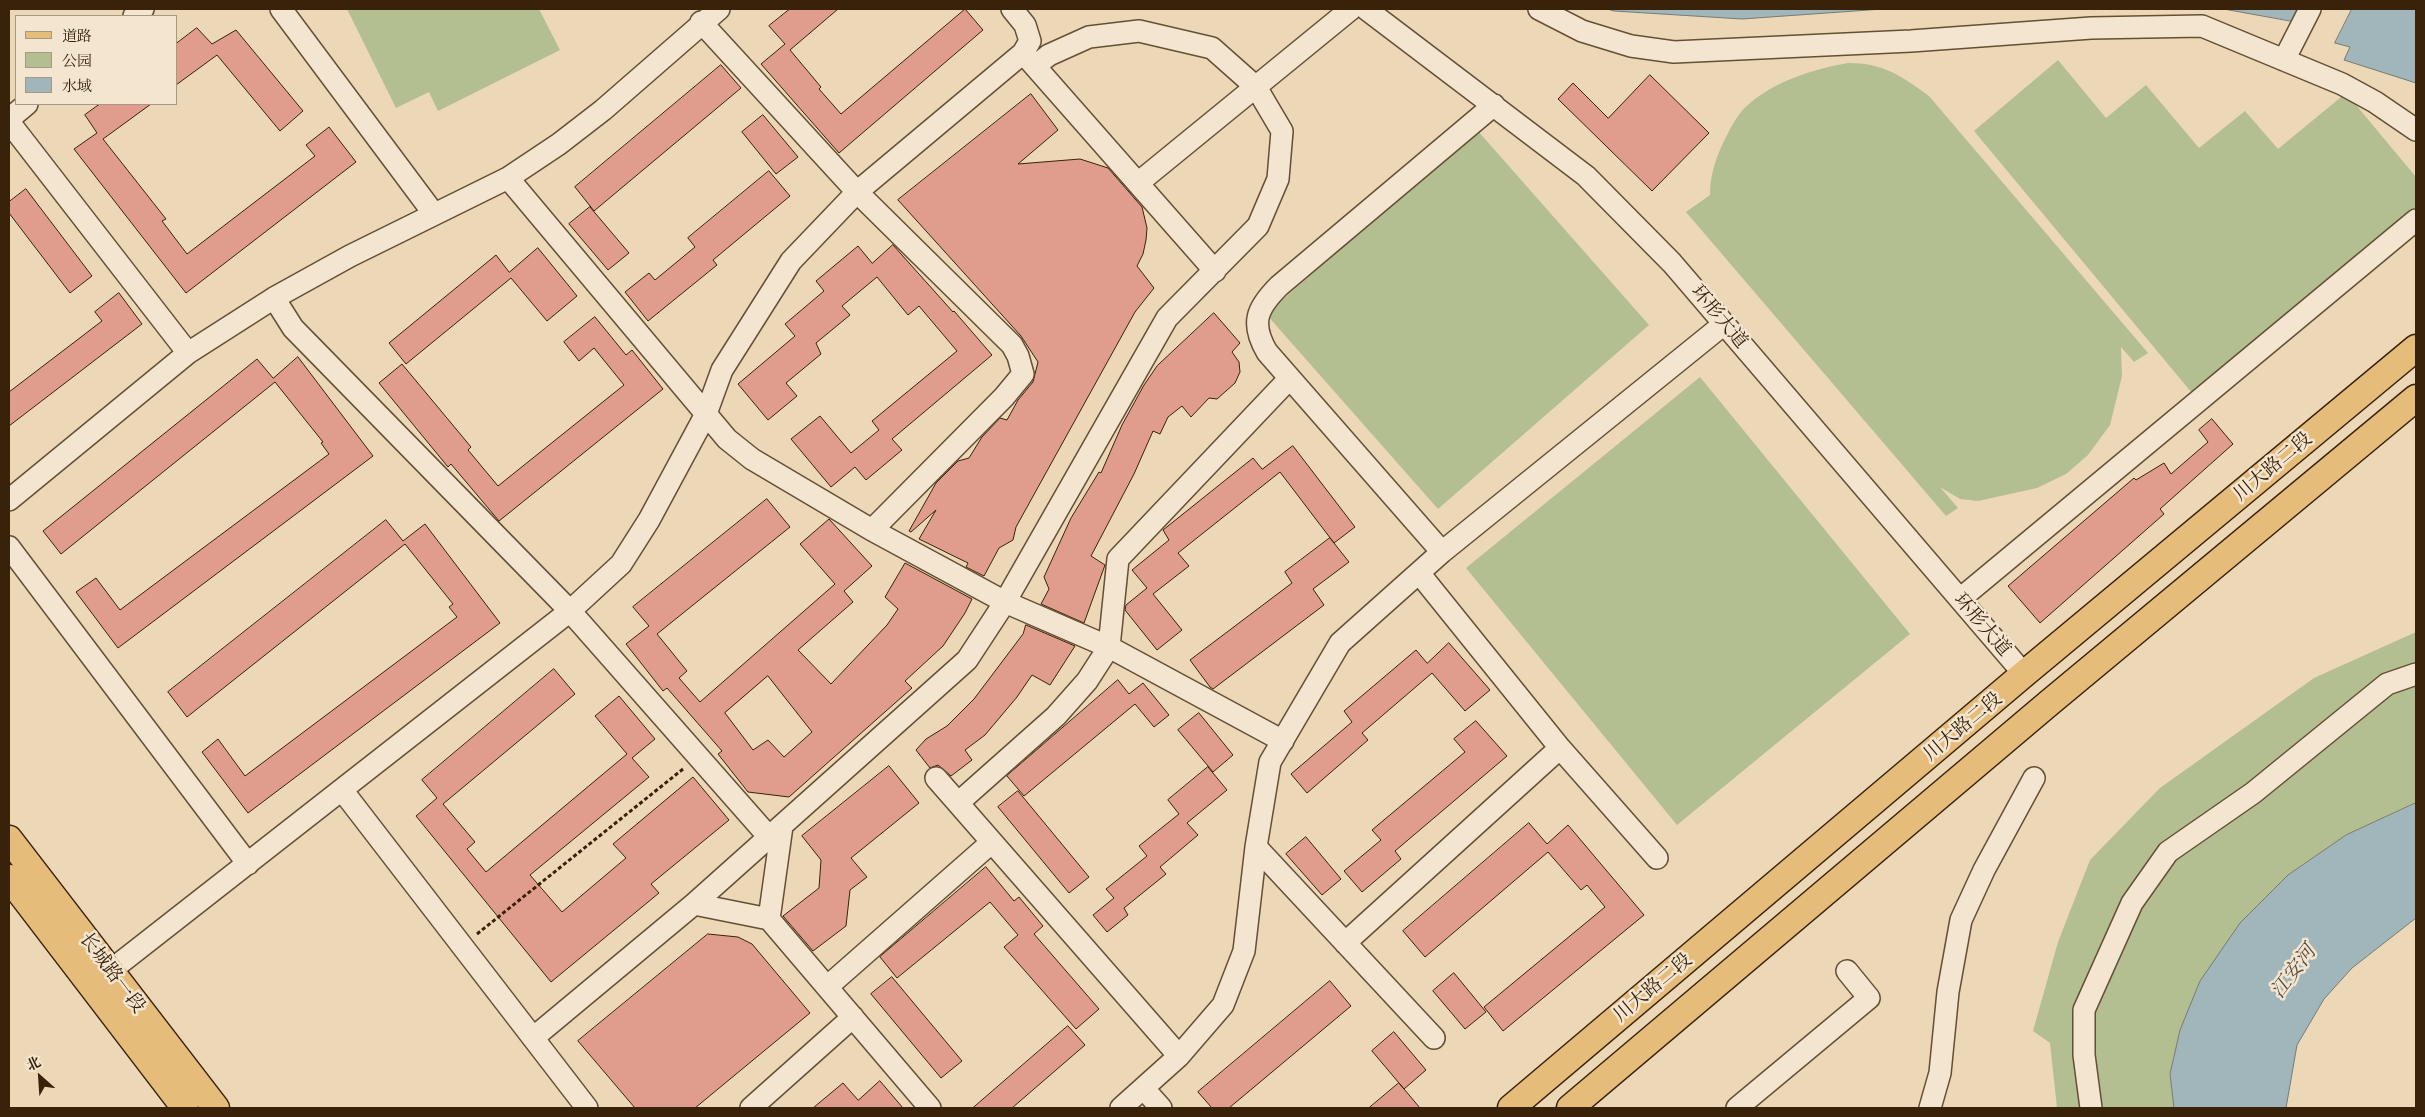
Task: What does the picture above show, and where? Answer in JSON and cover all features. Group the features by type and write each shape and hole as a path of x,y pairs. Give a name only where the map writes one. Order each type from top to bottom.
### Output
{"main road":[{"name":"川大路二段","path":"1511,1108 2024,674 2416,348"},
{"name":"川大路二段","path":"1570,1108 2049,703 2416,398"},
{"name":"长城路一段","path":"9,838 216,1108"},
{"name":"长城路一段","path":"9,878 185,1108"}],"street":[{"path":"281,9 434,214"},
{"path":"1012,9 1025,25 1030,41 1029,59 1215,271"},
{"path":"1138,183 1351,9"},
{"path":"1540,9 1582,31 1631,46 1674,52 1814,46 2091,28 2202,26 2213,28 2284,60 2314,70 2382,106 2416,130"},
{"path":"2284,60 2310,9"},
{"path":"9,500 188,353 274,298 350,256 508,178 559,144 603,110 714,12 857,192 1012,345 1018,356 1023,374 1004,397 872,530"},
{"name":"环形大道","path":"1380,12 1494,105 1586,176 1672,263 2024,674"},
{"path":"110,971 570,611 621,564 649,520 706,414 722,370 790,261 857,192 1029,59 1049,56 1089,37 1138,31 1212,48 1256,87 1282,131 1278,179 1258,226 1167,318 1005,602 968,660 694,904 533,1038"},
{"path":"26,105 9,120 188,353"},
{"path":"1442,552 1267,352 1259,339 1257,317 1266,299 1279,286 1494,105"},
{"path":"508,178 727,439 752,459 872,530 1005,602 1109,648 1283,741"},
{"path":"1960,599 2416,220"},
{"path":"274,298 293,328 570,611 699,756 776,831"},
{"path":"1121,1108 1179,1056 1223,1005 1244,951 1256,847 1270,762 1340,643 1442,552 1724,324"},
{"path":"958,803 1056,716 1087,681 1109,648 1118,559 1289,379"},
{"path":"9,547 248,864"},
{"path":"1419,573 1560,748 1657,858"},
{"path":"2091,1108 2084,1054 2084,1010 2132,903 2168,852 2254,793 2387,684 2416,674"},
{"path":"1346,943 1560,748"},
{"path":"936,778 1179,1056"},
{"path":"1930,1108 1940,1073 1948,992 1961,920 1984,870 2034,778"},
{"path":"342,790 587,1108"},
{"path":"769,919 776,831"},
{"path":"827,987 992,842"},
{"path":"1256,847 1434,1038"},
{"path":"694,904 769,919 930,1108"},
{"path":"1737,1108 1869,998 1847,971"},
{"path":"751,1108 853,1017"},
{"path":"1144,1089 1161,1108"}],"path":[{"path":"462,946 699,756"}],"green space":[{"path":"347,9 539,9 560,50 438,111 429,92 396,108"},
{"path":"2058,60 2106,118 2146,85 2199,148 2245,111 2278,149 2346,93 2416,177 2416,207 2192,393 1974,131"},
{"path":"1848,63 1872,65 1892,72 1929,96 2148,353 2134,362 2121,347 2122,376 2110,425 2088,455 2066,474 2037,488 1978,501 1960,499 1940,487 1958,508 1946,516 1686,212 1710,195 1712,173 1719,153 1732,125 1745,108 1759,96 1795,77"},
{"path":"1477,130 1649,325 1438,509 1266,314"},
{"path":"1700,377 1910,634 1677,825 1466,568"},
{"path":"2416,632 2416,803 2346,835 2288,875 2200,981 2180,1030 2170,1074 2174,1108 2057,1108 2050,1043 2033,1031 2058,942 2090,860 2160,788 2314,678"}],"water":[{"path":"1608,9 1883,9 1742,19 1614,11"},
{"path":"2224,9 2298,9 2292,21"},
{"path":"2352,9 2416,9 2416,83 2344,60 2350,47 2335,43"},
{"name":"江安河","path":"2416,803 2416,918 2352,968 2324,999 2297,1045 2286,1108 2174,1108 2170,1074 2180,1030 2200,981 2240,923 2288,875 2346,835"}],"building":[{"path":"790,9 838,9 790,50 821,87 819,89 841,114 965,9 983,30 839,153 761,64 785,44 769,26"},
{"path":"197,28 212,44 236,30 303,111 280,131 217,55 178,84 178,42"},
{"path":"721,65 741,88 594,211 575,187"},
{"path":"1650,75 1709,133 1652,191 1558,99 1573,83 1608,118"},
{"path":"1031,94 1058,130 1018,164 1080,159 1108,168 1142,207 1147,228 1146,240 1143,254 1137,266 1154,288 1135,312 1016,527 1013,540 999,548 984,576 966,567 968,563 919,539 936,510 911,532 909,531 936,483 958,461 969,458 982,437 1000,418 1007,420 1018,400 1033,382 1038,362 1021,336 898,200"},
{"path":"99,105 150,105 103,139 166,219 162,221 187,254 315,156 306,145 329,127 356,162 186,293 74,149 97,133 85,115"},
{"path":"763,115 798,157 776,174 742,132"},
{"path":"769,171 790,196 713,260 717,265 648,321 625,292 649,273 655,280 695,247 688,238"},
{"path":"26,189 92,276 70,293 9,213 9,202"},
{"path":"590,207 629,253 608,270 569,224"},
{"path":"893,245 992,355 892,439 902,450 866,480 855,467 831,487 791,439 820,416 851,453 879,430 872,421 957,351 919,306 908,315 877,277 842,306 850,315 816,343 821,354 786,383 797,396 768,420 738,384 795,336 785,324 824,291 816,281 858,246 872,263"},
{"path":"538,248 577,296 547,321 511,278 406,364 389,343 496,255 509,272"},
{"path":"119,293 142,324 9,426 9,392 102,321 95,312"},
{"path":"1214,313 1240,343 1232,352 1239,362 1240,372 1235,383 1217,399 1209,398 1191,417 1182,406 1168,417 1160,434 1153,431 1134,474 1091,556 1105,565 1084,623 1041,604 1049,589 1044,577 1071,518 1099,472 1101,473 1122,425 1144,385 1157,366"},
{"path":"595,317 626,355 632,350 663,389 499,521 451,464 448,467 379,383 402,364 471,447 468,450 498,486 624,385 594,348 579,361 564,342"},
{"path":"298,357 373,456 118,648 76,592 96,578 120,610 329,454 321,443 323,442 275,382 61,554 43,531 257,359 273,378"},
{"path":"2212,419 2233,444 2160,509 2164,514 2040,623 2008,586 2134,478 2136,480 2164,463 2171,474 2208,442 2199,430"},
{"path":"1293,446 1355,527 1334,543 1280,472 1178,553 1189,566 1153,594 1182,630 1157,650 1125,610 1126,605 1147,588 1132,570 1169,540 1163,530 1253,458 1262,469"},
{"path":"767,499 790,527 657,634 687,671 679,678 700,702 835,584 800,544 829,519 872,566 844,591 853,602 798,650 831,684 887,625 898,609 885,597 905,563 972,599 943,646 905,681 912,688 789,797 748,792 718,754 722,751 667,688 663,691 626,644 649,626 633,607","holes":["768,676 812,732 784,757 768,740 753,750 725,713"]},
{"path":"386,520 403,541 425,524 500,623 248,813 202,752 218,739 245,776 457,617 449,607 453,604 405,544 187,717 168,692"},
{"path":"1330,538 1349,562 1313,589 1324,605 1213,689 1210,687 1190,660 1292,583 1285,572"},
{"path":"1026,625 1075,646 1050,685 1032,675 1017,697 985,735 965,750 972,760 951,776 938,765 930,768 916,750 926,739 947,726 974,699 1023,634"},
{"path":"1449,643 1490,690 1465,711 1432,673 1362,733 1368,740 1307,793 1291,774 1352,722 1344,711 1416,650 1427,663"},
{"path":"554,669 575,694 443,804 475,842 467,849 486,872 627,754 595,716 619,696 655,739 632,758 649,777 530,875 562,912 626,858 613,844 693,777 729,820 651,884 659,893 551,982 416,816 437,798 422,780"},
{"path":"1118,680 1129,694 1143,683 1169,715 1154,727 1135,704 1024,796 1007,776"},
{"path":"1199,713 1233,755 1213,772 1178,730"},
{"path":"1476,721 1507,756 1395,851 1401,859 1362,892 1344,871 1381,840 1372,830 1465,752 1454,739"},
{"path":"889,766 919,803 851,858 867,877 850,890 846,926 813,951 783,916 819,888 821,860 802,836"},
{"path":"1208,767 1227,790 1187,823 1198,835 1160,867 1166,874 1124,908 1128,915 1107,932 1093,915 1114,898 1106,889 1147,856 1139,846 1179,814 1168,800"},
{"path":"1018,791 1089,877 1069,893 998,807"},
{"path":"1529,823 1547,844 1568,825 1644,915 1503,1031 1484,1007 1605,907 1587,885 1581,890 1548,852 1425,957 1403,931"},
{"path":"1306,837 1341,879 1322,895 1286,854"},
{"path":"986,867 1014,901 1019,897 1043,926 1034,934 1099,1009 1076,1029 1004,947 1018,935 990,902 897,978 880,957"},
{"path":"708,934 738,937 752,944 810,1013 695,1108 635,1108 578,1041"},
{"path":"1454,973 1486,1012 1465,1029 1433,991"},
{"path":"892,977 962,1061 941,1078 871,994"},
{"path":"1330,981 1351,1006 1229,1108 1212,1108 1198,1092"},
{"path":"1068,1026 1085,1045 1012,1108 973,1108"},
{"path":"1394,1032 1426,1070 1404,1089 1372,1051"},
{"path":"880,1081 903,1108 813,1108 843,1083 858,1100"},
{"path":"1399,1083 1420,1108 1369,1108"}]}
